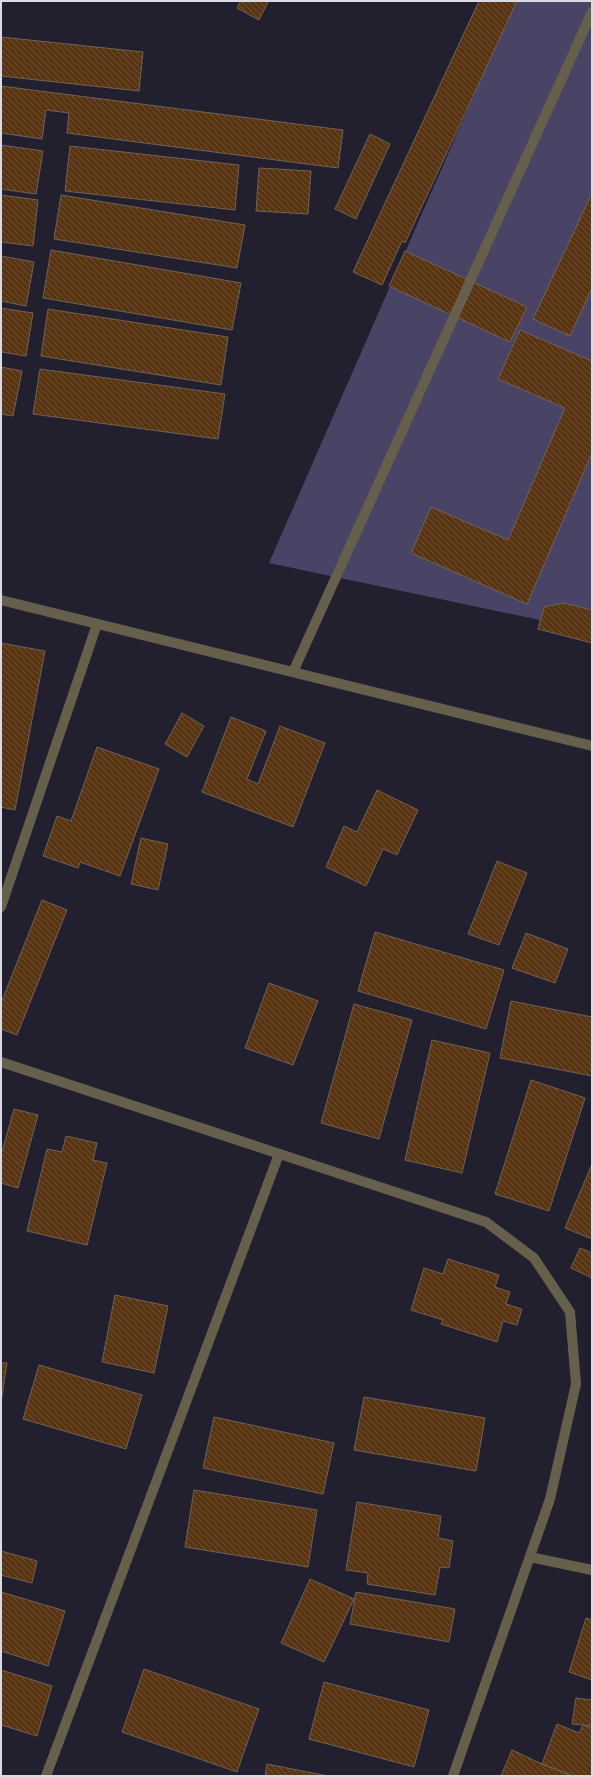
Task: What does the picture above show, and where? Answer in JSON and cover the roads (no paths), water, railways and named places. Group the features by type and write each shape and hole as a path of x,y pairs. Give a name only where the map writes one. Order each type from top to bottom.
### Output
{"street":[{"path":"293,672 592,12"},
{"path":"1,600 592,746"},
{"path":"1,907 97,624"},
{"path":"1,1062 486,1222 534,1258 570,1312 576,1384 550,1499 453,1776"},
{"path":"46,1776 279,1154"},
{"path":"530,1557 592,1570"}]}
